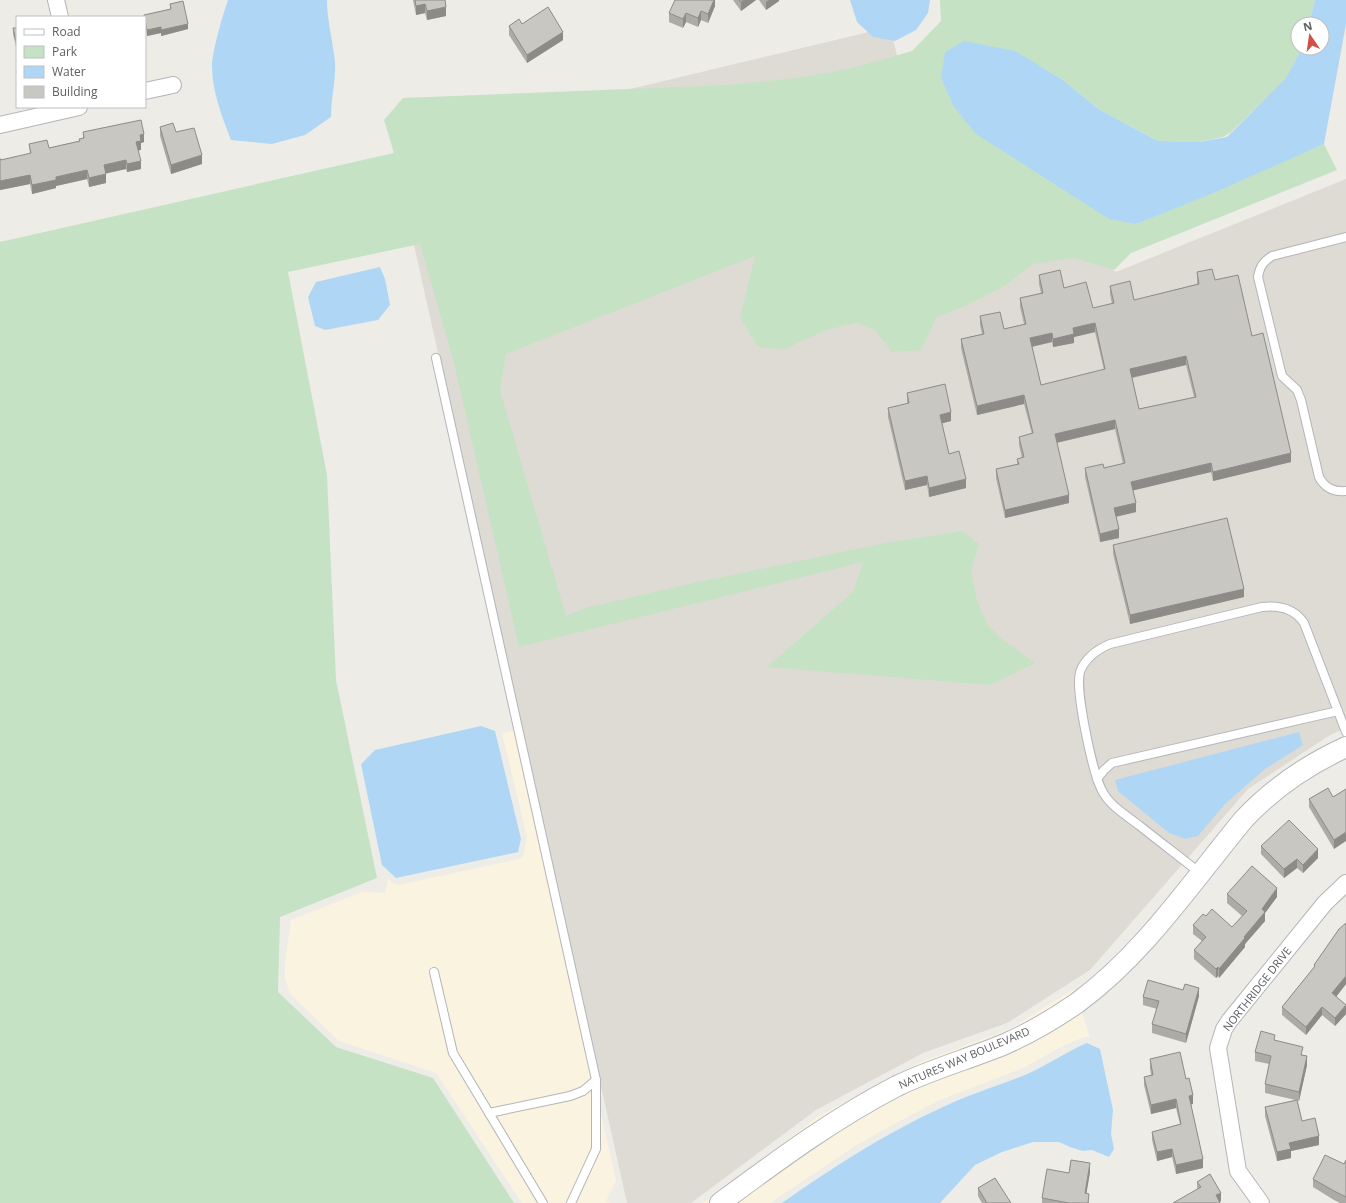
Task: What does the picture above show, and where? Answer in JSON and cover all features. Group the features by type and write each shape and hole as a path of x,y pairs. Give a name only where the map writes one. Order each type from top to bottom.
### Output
{"street":[{"path":"56,0 60,16"},
{"path":"146,91 173,85"},
{"path":"0,125 74,108"},
{"name":"NATURES WAY BOULEVARD","path":"720,1203 808,1139 850,1111 923,1074 1004,1044 1054,1018 1075,1004 1095,989 1130,957 1244,819 1263,800 1305,768 1346,747"},
{"name":"NORTHRIDGE DRIVE","path":"1261,1203 1238,1171 1218,1048 1220,1038 1230,1020 1325,903 1346,883"}],"lane":[{"path":"1346,237 1272,256 1264,261 1259,269 1258,277 1282,376 1297,390 1301,400 1319,477 1324,485 1332,490 1346,491"},
{"path":"436,358 596,1080 596,1149 571,1203"},
{"path":"1200,873 1116,807 1104,794 1098,779 1086,733 1078,686 1080,674 1089,657 1098,649 1110,644 1262,607 1273,606 1284,608 1299,616 1304,624 1346,732"},
{"path":"1098,779 1104,770 1112,763 1338,711"},
{"path":"434,972 453,1053 543,1203"},
{"path":"489,1113 570,1096 583,1090 596,1080"}],"shaded area":[{"path":"890,27 918,140 1116,272 1346,179 1346,728 1330,735 1248,789 1090,970 1007,1023 923,1053 816,1110 691,1203 627,1203 392,146"},
{"path":"516,730 616,1181 606,1201 611,1203 522,1203 436,1073 339,1041 290,994 285,978 285,963 291,920 362,892 385,893 388,879 394,884 398,885 523,857 527,837 502,733"},
{"path":"1074,989 1075,993 1027,1024 803,1132 707,1203 703,1203 819,1116 923,1061 1010,1029"},
{"path":"1081,1010 1090,1037 1084,1037 1063,1046 1023,1068 940,1100 855,1146 770,1203 734,1203 812,1146 901,1094"}],"green space":[{"path":"940,0 1315,0 1311,16 1290,16 1290,56 1298,56 1286,79 1230,133 1223,137 1199,142 1158,141 1100,110 1063,80 1014,51 1136,224 1324,144 1337,170 1131,253 1114,270 1074,258 1033,264 1003,287 965,306 937,317 921,350 892,352 875,330 856,323 826,330 783,350 758,347 740,318 755,256 506,354 500,390 566,616 585,608 689,584 885,543 962,531 979,544 971,571 977,601 988,625 1003,640 1035,663 990,685 767,667 853,592 863,562 519,647 454,363 420,244 288,272 327,475 336,680 377,878 280,917 278,992 336,1047 433,1078 514,1203 0,1203 0,242 394,153 384,120 403,98 728,85 796,78 849,69 912,51 941,21"}],"water":[{"path":"228,0 327,0 335,62 331,117 305,135 272,144 231,140 221,113 212,75 212,60"},
{"path":"850,0 930,0 928,13 916,30 895,41 873,37 857,22"},
{"path":"1315,0 1346,0 1346,24 1324,144 1211,194 1136,224 1109,219 976,134 954,107 941,78 945,52 964,41 1015,51 1063,80 1100,110 1158,141 1199,142 1227,137 1286,78 1298,56 1330,56 1330,16 1311,16"},
{"path":"380,267 385,279 390,305 378,320 325,330 315,326 308,297 316,282"},
{"path":"481,726 495,731 521,839 518,852 396,878 382,865 361,764 375,750"},
{"path":"1299,732 1303,745 1265,769 1225,804 1198,836 1185,839 1169,833 1118,791 1115,780"},
{"path":"1087,1043 1100,1049 1113,1110 1111,1134 1114,1149 1109,1157 1092,1150 1083,1151 1059,1142 1033,1142 1002,1152 975,1165 940,1203 782,1203 821,1176 880,1139 953,1102 1025,1075"}],"building":[{"path":"415,0 445,0 446,7 427,11 425,4 416,6"},
{"path":"675,0 714,0 708,14 701,11 698,18 686,13 683,19 669,13"},
{"path":"183,1 188,24 161,30 161,27 147,30 146,16 144,15 171,9 170,4"},
{"path":"548,7 563,32 527,55 509,26 519,19 522,24"},
{"path":"13,28 16,28 16,41"},
{"path":"141,120 144,134 140,135 141,141 136,142 141,161 127,164 126,160 104,165 106,174 89,178 87,170 56,177 56,180 32,185 30,175 0,181 0,159 31,153 29,144 47,140 49,148 80,141 79,139 84,138 83,132"},
{"path":"173,123 176,132 194,128 202,155 171,165 160,127"},
{"path":"1212,269 1215,280 1238,275 1252,336 1263,333 1291,453 1213,472 1211,463 1131,482 1136,503 1114,508 1119,529 1100,534 1085,468 1103,464 1104,468 1125,463 1115,420 1055,434 1069,495 1005,510 996,469 1019,464 1017,459 1024,457 1019,437 1033,433 1024,395 977,406 961,339 984,334 980,316 1000,312 1004,329 1026,324 1020,298 1043,293 1039,275 1060,270 1064,288 1086,282 1093,308 1114,303 1110,286 1130,281 1134,300 1199,284 1197,272","holes":["1095,323 1105,369 1041,385 1030,338 1052,333 1053,339 1074,334 1073,328","1186,356 1196,397 1139,409 1130,369"]},
{"path":"945,384 951,412 940,415 949,454 959,451 966,479 929,488 927,476 905,481 888,408 909,403 907,393"},
{"path":"1227,518 1244,589 1130,615 1113,545"},
{"path":"1328,788 1333,797 1346,789 1346,832 1334,840 1309,799"},
{"path":"1289,820 1318,849 1303,865 1297,859 1284,869 1261,846"},
{"path":"1252,866 1277,888 1262,909 1265,912 1219,969 1218,967 1216,969 1194,950 1206,937 1193,925 1203,914 1206,916 1212,909 1232,927 1247,911 1227,894"},
{"path":"1346,923 1346,976 1332,993 1346,1005 1335,1018 1322,1007 1306,1027 1282,1007 1315,966 1314,965 1339,929"},
{"path":"1148,980 1183,990 1185,984 1199,988 1186,1034 1152,1024 1159,1001 1143,997"},
{"path":"1261,1031 1275,1035 1274,1040 1303,1047 1301,1055 1307,1056 1299,1092 1265,1084 1271,1056 1255,1052"},
{"path":"1180,1052 1186,1079 1189,1078 1193,1095 1189,1096 1203,1159 1176,1165 1172,1149 1157,1152 1152,1132 1181,1124 1176,1099 1151,1105 1144,1077 1153,1075 1150,1059"},
{"path":"1297,1100 1302,1121 1315,1118 1319,1136 1289,1143 1291,1149 1277,1152 1265,1107"},
{"path":"1325,1155 1344,1164 1346,1160 1346,1197 1313,1179"},
{"path":"1071,1160 1090,1163 1085,1193 1089,1194 1088,1203 1069,1203 1042,1198 1047,1169 1069,1173"},
{"path":"1210,1174 1221,1193 1216,1195 1220,1203 1173,1203 1201,1187 1197,1182"},
{"path":"995,1178 1011,1203 987,1203 978,1188"}]}
